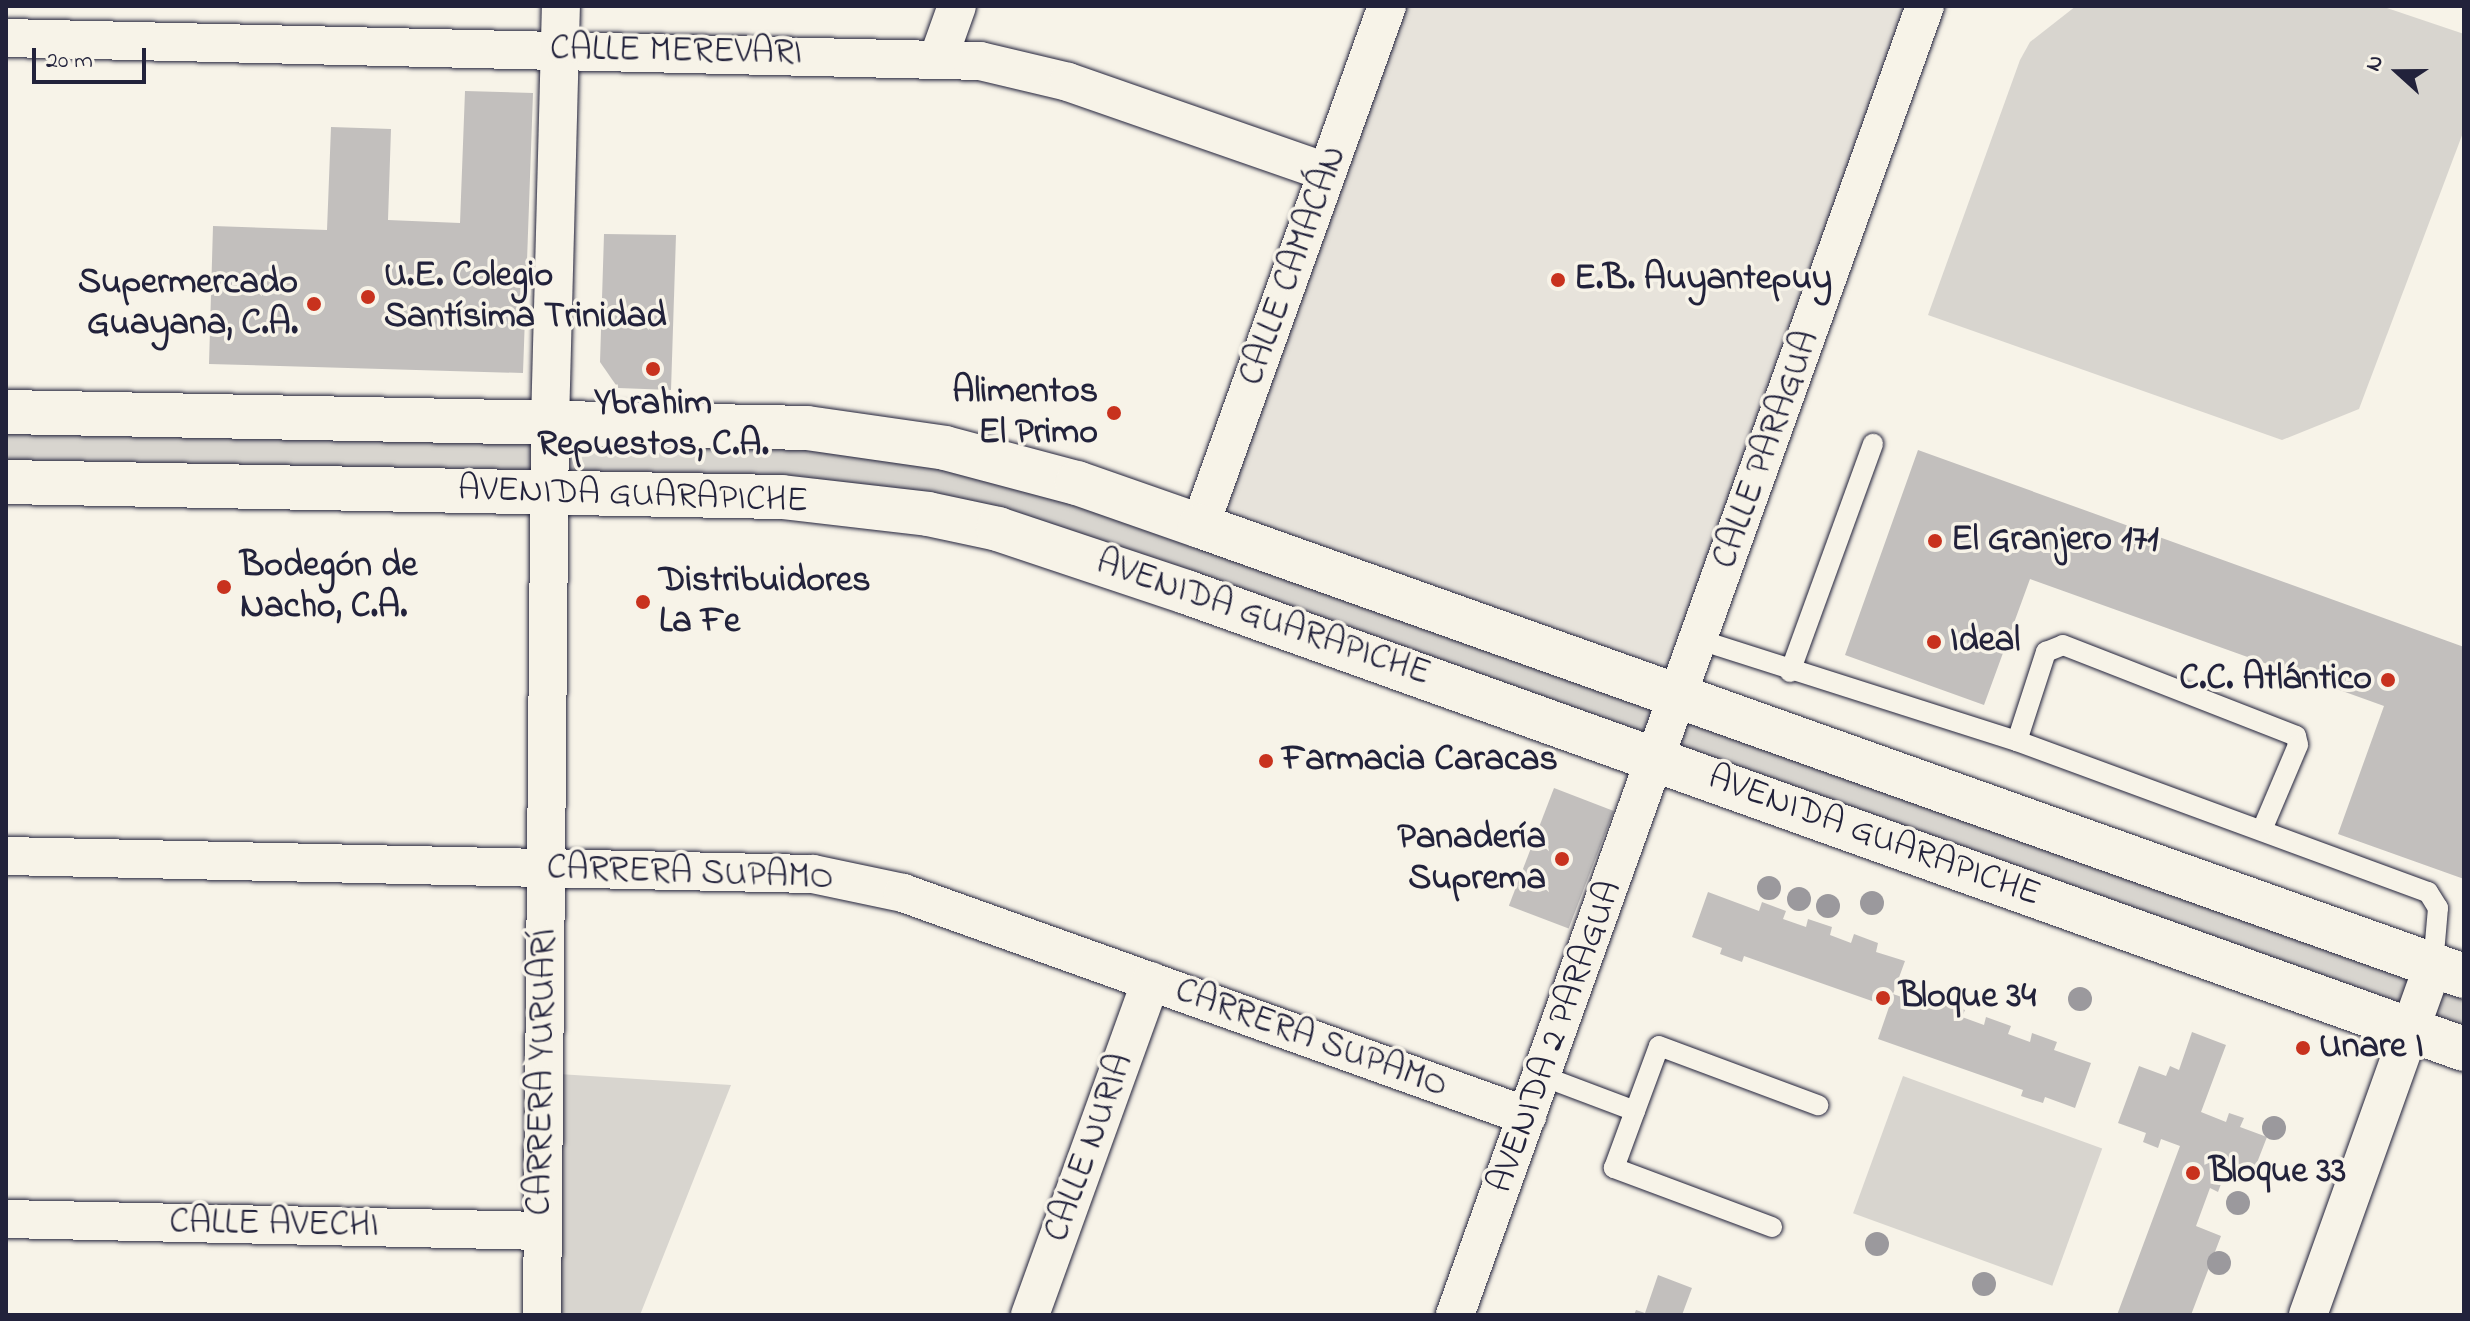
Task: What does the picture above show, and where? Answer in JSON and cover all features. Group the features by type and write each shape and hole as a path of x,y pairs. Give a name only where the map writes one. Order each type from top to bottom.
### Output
{"street":[{"name":"CARRERA YURUARÍ","path":"542,1315 550,423 561,6"},
{"path":"938,59 957,6"},
{"name":"CALLE CAMACÁN","path":"1200,526 1387,6"},
{"name":"CALLE PARAGUA","path":"1658,759 1925,6"},
{"name":"CALLE MEREVARI","path":"6,38 938,59 1022,67 1327,172"},
{"name":"AVENIDA GUARAPICHE","path":"6,412 807,428 881,437 1077,483 2449,971"},
{"name":"AVENIDA GUARAPICHE","path":"6,482 782,497 928,514 998,529 1658,759 2464,1049"},
{"name":"AVENIDA 2 PARAGUA","path":"1455,1315 1658,759"},
{"name":"CARRERA SUPAMO","path":"6,856 813,874 857,882 1151,981 1527,1116"},
{"path":"2308,1315 2410,1030 2449,971"},
{"name":"CALLE NURIA","path":"1030,1315 1151,981"},
{"name":"CALLE AVECHI","path":"6,1219 541,1231"}],"lane":[{"path":"1790,672 1873,444"},
{"path":"1700,640 1790,672 2017,741 2428,892 2438,908 2449,971"},
{"path":"2017,741 2046,652 2063,645 2296,736 2298,745 2262,830"},
{"path":"1772,1227 1614,1168 1659,1046 1818,1105"},
{"path":"1542,1076 1635,1111"}],"shaded area":[{"name":"E.B. Auyantepuy","path":"1387,6 1925,6 1680,696 1200,526"},
{"path":"2076,6 2381,6 2464,34 2464,130 2359,409 2282,440 1928,315 2020,60 2030,42"},
{"path":"6,412 881,437 2464,976 2464,1049 928,514 6,482"},
{"path":"543,1073 731,1085 640,1315 542,1315"},
{"path":"1903,1076 2102,1149 2052,1286 1853,1213"}],"building":[{"name":"U.E. Colegio Santísima Trinidad","path":"465,91 533,93 523,373 209,364 213,226 327,230 331,127 391,129 388,220 460,223"},
{"path":"604,234 676,235 671,390 618,388 600,362"},
{"name":"C.C. Atlántico","path":"1918,450 2464,647 2464,879 2338,834 2384,706 2030,579 1984,705 1845,655"},
{"name":"Panadería Suprema","path":"1554,788 1614,811 1569,929 1509,906"},
{"name":"Bloque 34","path":"1708,892 1759,911 1762,902 1786,911 1783,919 1806,927 1808,919 1832,927 1830,935 1851,943 1854,934 1878,943 1876,952 1905,961 1893,994 1937,1009 1940,1001 1965,1010 1962,1017 1984,1025 1986,1017 2011,1026 2008,1034 2030,1042 2032,1033 2057,1042 2054,1050 2091,1063 2075,1108 2045,1097 2043,1103 2021,1096 2023,1090 1878,1039 1889,1007 1744,956 1742,962 1720,954 1722,948 1692,937"},
{"name":"Bloque 33","path":"2192,1032 2226,1045 2201,1112 2226,1122 2229,1113 2244,1118 2240,1127 2267,1137 2253,1173 2221,1161 2216,1174 2224,1176 2218,1192 2210,1188 2196,1226 2221,1236 2191,1315 2117,1315 2180,1146 2161,1139 2158,1148 2143,1142 2146,1133 2118,1123 2139,1066 2166,1076 2170,1066 2179,1070"},
{"path":"1658,1275 1692,1288 1682,1315 1634,1315 1636,1310 1645,1313"}],"place":[{"name":"E.B. Auyantepuy","path":"1558,280"},
{"name":"U.E. Colegio Santísima Trinidad","path":"368,297"},
{"name":"Supermercado Guayana, C.A.","path":"314,304"},
{"name":"Ybrahim Repuestos, C.A.","path":"653,369"},
{"name":"Alimentos El Primo","path":"1114,413"},
{"name":"El Granjero 171","path":"1935,541"},
{"name":"Bodegón de Nacho, C.A.","path":"224,587"},
{"name":"Distribuidores La Fe","path":"643,602"},
{"name":"Ideal","path":"1934,642"},
{"name":"C.C. Atlántico","path":"2388,680"},
{"name":"Farmacia Caracas","path":"1266,761"},
{"name":"Panadería Suprema","path":"1562,859"},
{"name":"Bloque 34","path":"1883,998"},
{"name":"Unare I","path":"2303,1048"},
{"name":"Bloque 33","path":"2193,1173"}]}
